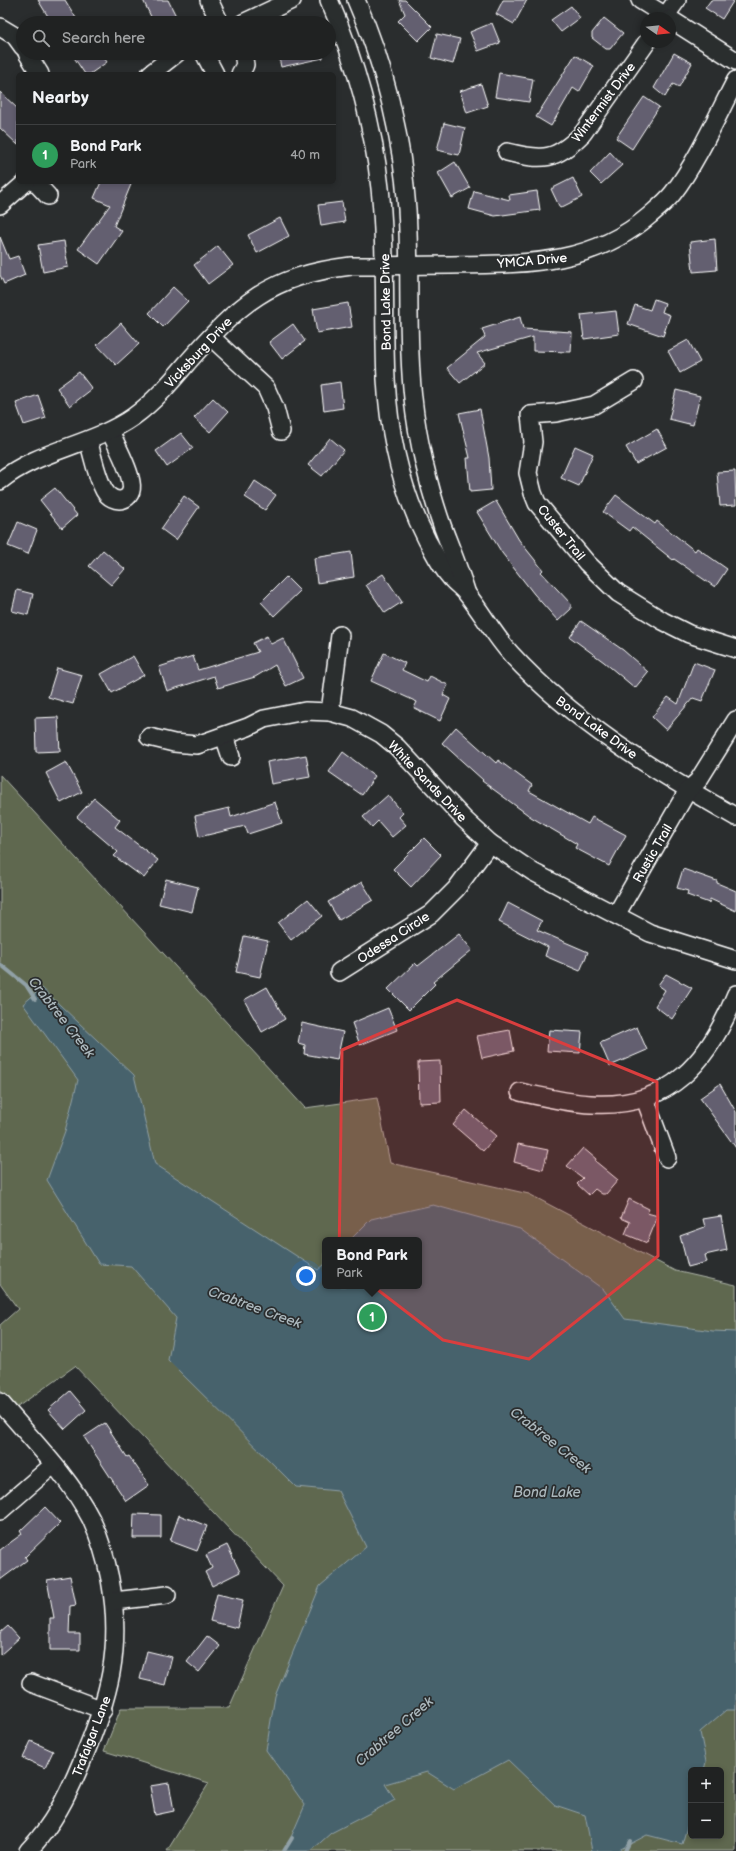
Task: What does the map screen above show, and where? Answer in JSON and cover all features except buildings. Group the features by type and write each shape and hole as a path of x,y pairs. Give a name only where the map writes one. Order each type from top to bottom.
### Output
{"street":[{"path":"209,0 217,16"},
{"path":"257,16 292,0"},
{"name":"Bond Lake Drive","path":"328,0 335,16"},
{"name":"Bond Lake Drive","path":"356,0 378,57 396,127 407,208 412,397 420,441 443,527 466,592"},
{"path":"640,0 658,12"},
{"path":"670,12 677,0"},
{"name":"Bond Lake Drive","path":"336,20 350,54 371,129 380,190 388,399 399,470 420,526 436,557 450,577 466,592 509,651 564,706 604,736 688,790 736,817"},
{"path":"676,24 736,62"},
{"path":"0,27 16,37"},
{"name":"Wintermist Drive","path":"507,152 532,158 546,157 560,153 572,144 583,133 643,48"},
{"path":"31,60 39,72"},
{"path":"153,72 168,60"},
{"path":"208,60 214,72"},
{"path":"241,72 245,65 244,60"},
{"name":"YMCA Drive","path":"409,265 523,263 555,260 590,251 623,235 657,209 671,195 685,176 736,80"},
{"path":"0,205 24,184"},
{"path":"37,184 48,196"},
{"name":"Vicksburg Drive","path":"0,481 19,467 110,431 134,416 153,400 224,322 251,299 270,288 291,279 325,270 409,265"},
{"path":"211,337 266,388 275,408 281,431"},
{"name":"Custer Trail","path":"634,381 594,405 556,413 530,415 533,442 528,473 533,493 538,503 587,563 618,593 676,628 736,649"},
{"path":"88,440 103,489 113,500 125,500 130,494 131,482 110,431"},
{"path":"330,712 340,635"},
{"name":"White Sands Drive","path":"149,737 174,743 197,745 224,736 264,719 281,715 305,711 330,712 352,718 381,734 397,747 464,819 490,843 533,872 650,933 736,960"},
{"name":"Rustic Trail","path":"616,915 688,790 698,781 736,720"},
{"path":"224,736 231,757"},
{"name":"Odessa Circle","path":"339,972 431,914 456,889 490,843"},
{"path":"520,1092 593,1104 619,1104 646,1099 680,1078 707,1051 719,1031 736,994"},
{"path":"646,1099 667,1158"},
{"name":"Trafalgar Lane","path":"0,1402 79,1498 91,1519 100,1541 114,1601 116,1633 114,1662 103,1710 65,1801 46,1831 28,1851"},
{"path":"0,1512 53,1465"},
{"path":"114,1601 167,1595"},
{"path":"30,1683 103,1710"}],"highlighted area":[{"path":"457,1000 657,1082 658,1256 529,1359 443,1340 339,1260 342,1050"}],"green space":[{"name":"Bond Lake","path":"0,775 305,1108 377,1098 390,1163 529,1194 675,1271 736,1285 736,1851 167,1851 209,1783 104,1751 121,1708 229,1708 283,1586 75,1366 16,1408 0,1390 0,1325 18,1309 0,1284"}],"water":[{"name":"Bond Lake","path":"42,988 134,1075 155,1164 318,1270 322,1267 322,1289 422,1289 422,1237 353,1237 371,1219 433,1205 520,1229 604,1290 625,1319 713,1331 736,1332 736,1710 726,1710 700,1732 706,1762 705,1767 688,1767 688,1824 682,1844 647,1835 617,1851 592,1851 585,1815 555,1805 508,1760 454,1789 427,1772 385,1784 395,1800 331,1833 311,1851 285,1851 305,1805 266,1750 275,1696 320,1586 366,1547 338,1491 296,1487 168,1360 176,1318 131,1266 99,1264 47,1180 65,1131 78,1080 23,1004"}],"waterway":[{"name":"Crabtree Creek","path":"0,964 26,985 35,999"},
{"path":"284,1851 292,1838"},
{"name":"Crabtree Creek","path":"625,1851 630,1841"}],"place":[{"name":"Bond Park","path":"372,1317"}]}
